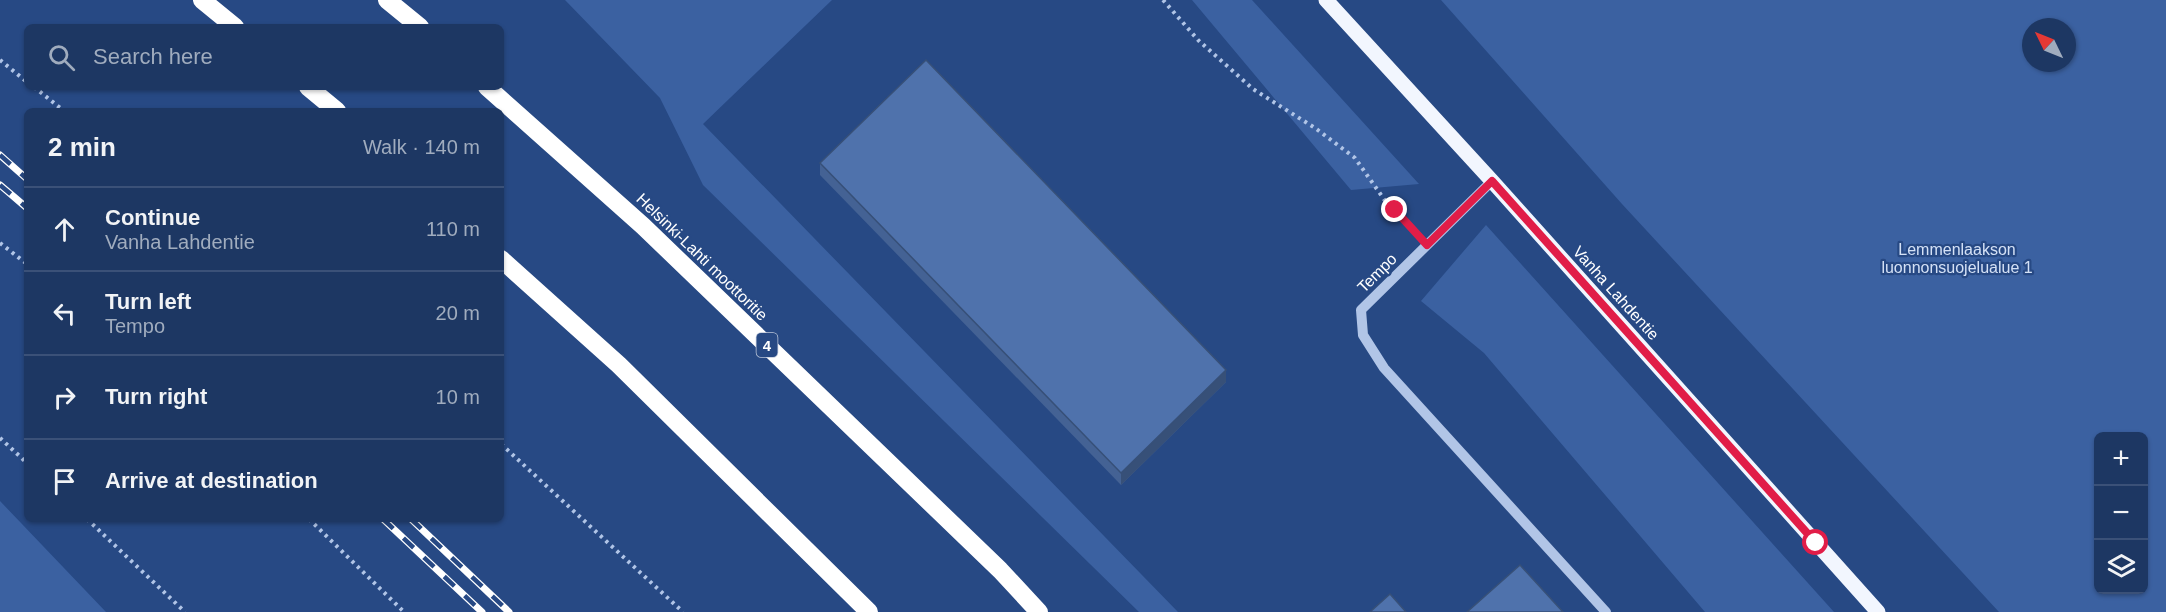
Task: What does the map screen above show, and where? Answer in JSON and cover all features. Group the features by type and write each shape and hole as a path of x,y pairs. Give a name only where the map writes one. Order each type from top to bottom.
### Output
{"highway":[{"path":"202,0 231,24"},
{"path":"387,0 416,24"},
{"path":"312,90 333,108"},
{"name":"Helsinki-Lahti moottoritie","path":"490,90 652,234 991,561 1038,612"},
{"path":"504,262 619,365 869,612"}],"main road":[{"name":"Vanha Lahdentie","path":"1326,0 1492,181 1878,612"}],"street":[{"name":"Tempo","path":"1492,181 1361,310 1363,334 1384,368 1606,612"}],"path":[{"path":"1163,0 1199,41 1253,89 1315,128 1355,158 1386,202 1427,245"},
{"path":"0,60 24,80"},
{"path":"38,90 60,108"},
{"path":"0,243 24,262"},
{"path":"0,438 24,460"},
{"path":"504,447 683,612"},
{"path":"90,522 185,612"},
{"path":"312,522 404,612"}],"green space":[{"path":"565,0 832,0 703,124 1178,612 1139,612 703,185 660,98"},
{"path":"1192,0 1252,0 1419,184 1351,190"},
{"name":"Lemmenlaakson luonnonsuojelualue 1","path":"1441,0 2166,0 2166,612 1999,612 1622,204"},
{"path":"1486,225 1834,612 1705,612 1484,353 1421,301"},
{"path":"0,501 106,612 0,612"}],"building":[{"path":"926,60 1226,370 1121,473 820,163"},
{"path":"1520,565 1563,612 1467,612"},
{"path":"1390,594 1406,612 1370,612"}],"railway":[{"path":"0,155 24,176"},
{"path":"0,185 24,205"},
{"path":"386,522 482,612"},
{"path":"414,522 509,612"}],"route":[{"path":"1395,210 1427,245 1492,181 1816,543"}]}
